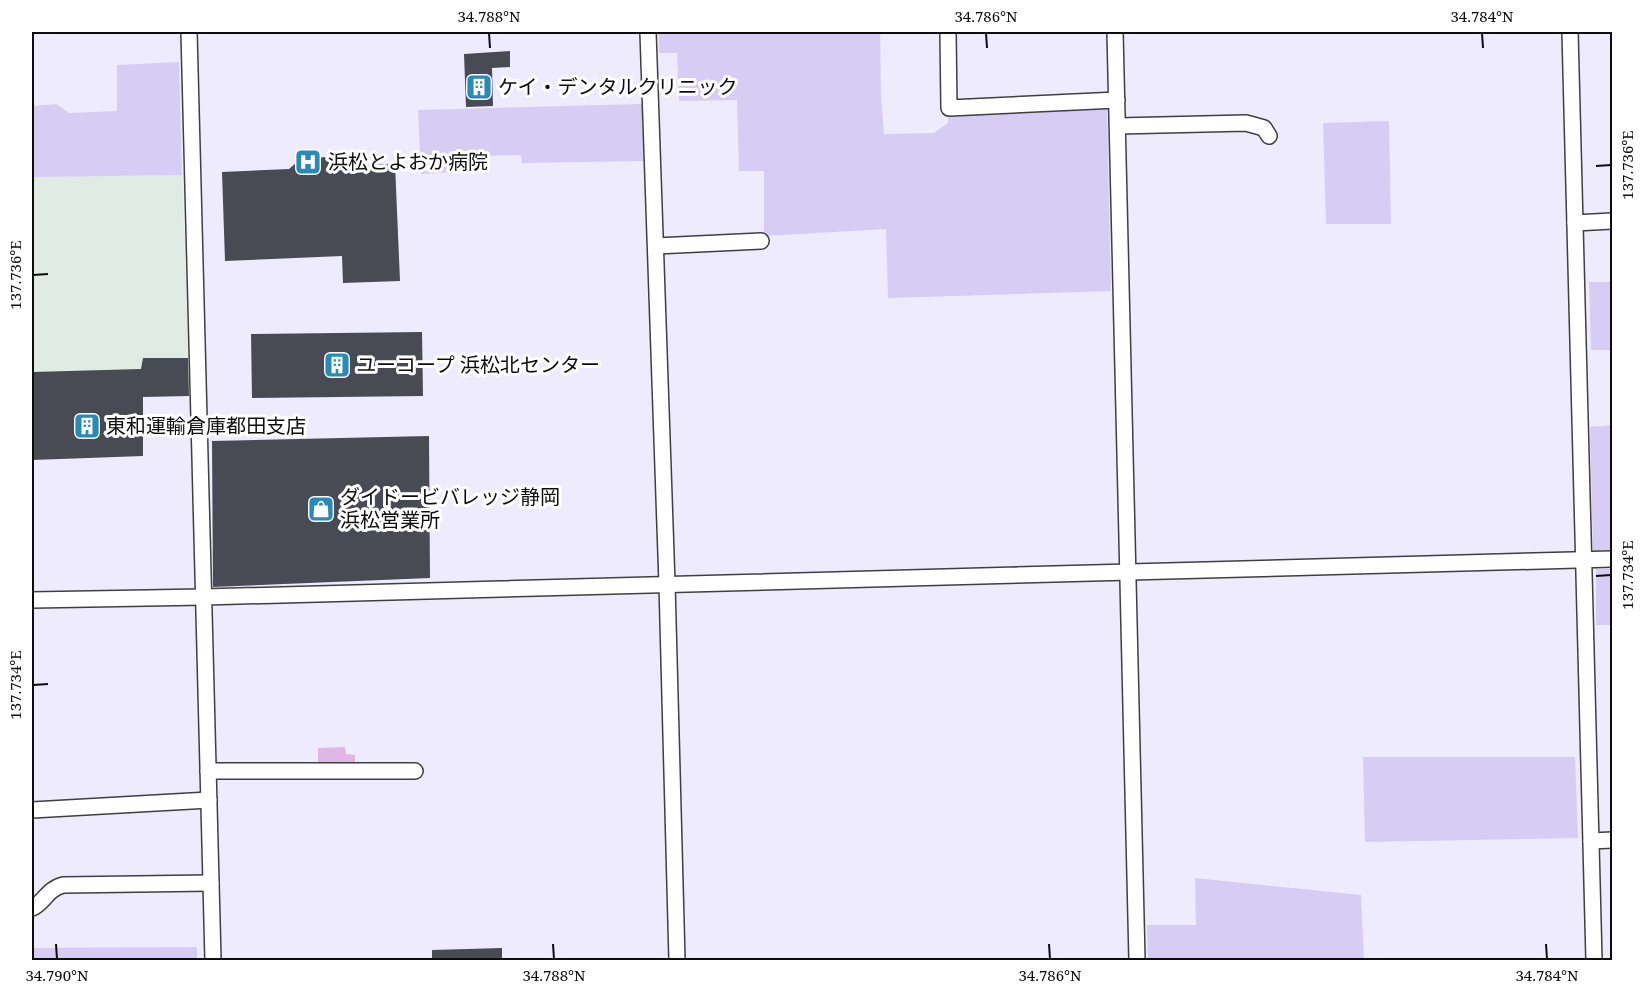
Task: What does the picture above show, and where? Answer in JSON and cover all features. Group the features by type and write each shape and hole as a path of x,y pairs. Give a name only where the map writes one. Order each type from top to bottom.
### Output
{"street":[{"path":"189,32 213,960"},
{"path":"648,32 668,584 677,960"},
{"path":"948,32 949,108 1117,100"},
{"path":"1115,32 1137,960"},
{"path":"1570,32 1594,960"},
{"path":"1118,126 1246,123 1264,128 1269,136"},
{"path":"1575,222 1612,221"},
{"path":"656,246 761,241"},
{"path":"32,600 1612,559"},
{"path":"208,771 415,771"},
{"path":"32,810 209,800"},
{"path":"1591,841 1612,840"},
{"path":"32,908 52,890 63,885 211,883"}],"shaded area":[{"path":"659,32 880,32 884,134 934,133 948,123 948,111 1107,108 1111,291 888,298 886,229 764,236 764,171 739,171 737,100 679,101 677,53 659,53"},
{"path":"179,62 182,175 32,177 32,106 57,104 69,113 117,111 117,65"},
{"path":"642,104 644,161 522,163 521,155 479,156 478,171 421,174 418,110"},
{"path":"1389,121 1391,224 1326,224 1323,123"},
{"path":"182,175 190,396 143,397 143,456 32,460 32,177"},
{"path":"1589,282 1612,282 1612,350 1591,350"},
{"path":"1612,425 1612,550 1593,551 1590,427"},
{"path":"1596,569 1612,569 1612,625 1596,625"},
{"path":"345,747 346,754 355,755 355,767 318,767 318,748"},
{"path":"1363,757 1575,757 1578,838 1365,842"},
{"path":"1195,878 1361,895 1364,960 1148,960 1147,925 1196,925"},
{"path":"197,947 197,960 32,960 32,948"}],"building":[{"name":"ケイ・デンタルクリニック","path":"510,51 510,67 492,68 493,106 466,107 464,54"},
{"path":"324,157 343,166 395,164 400,281 343,283 342,256 225,261 222,172 289,169 296,163"},
{"name":"ユーコープ 浜松北センター","path":"422,332 423,396 252,398 251,334"},
{"name":"東和運輸倉庫都田支店","path":"143,358 188,358 189,396 143,397 143,456 32,460 32,372 141,369"},
{"name":"ダイドービバレッジ静岡 浜松営業所","path":"429,436 430,578 213,587 212,441"},
{"path":"502,948 502,960 432,960 432,950"}],"place":[{"name":"ケイ・デンタルクリニック","path":"479,87"},
{"name":"浜松とよおか病院","path":"308,162"},
{"name":"ユーコープ 浜松北センター","path":"337,365"},
{"name":"東和運輸倉庫都田支店","path":"87,426"},
{"name":"ダイドービバレッジ静岡 浜松営業所","path":"321,509"}]}
